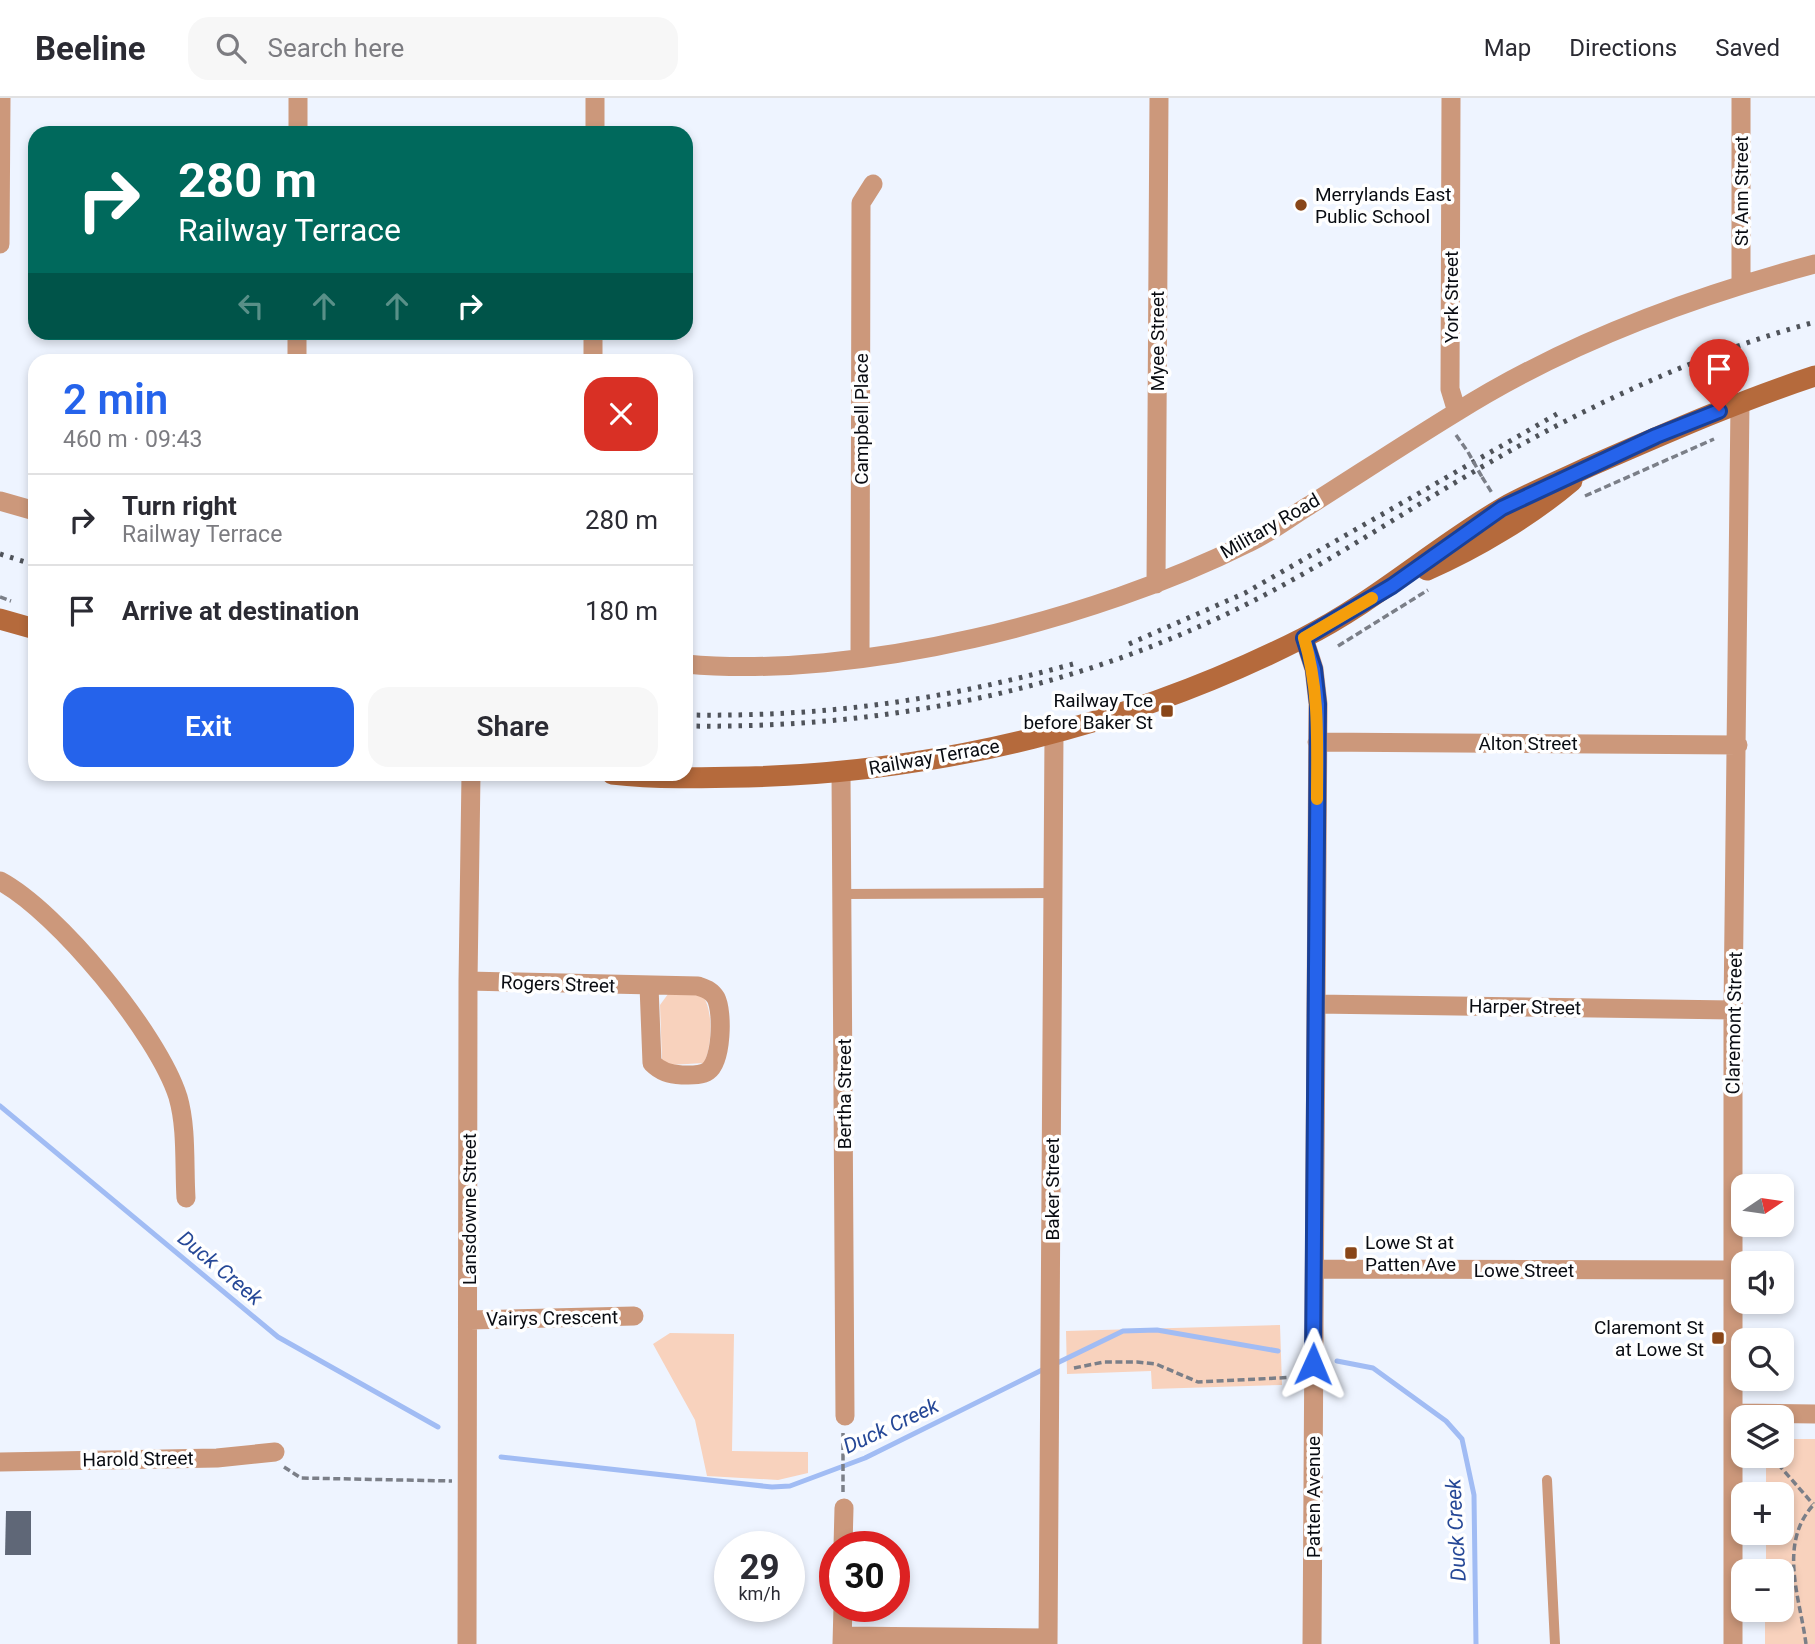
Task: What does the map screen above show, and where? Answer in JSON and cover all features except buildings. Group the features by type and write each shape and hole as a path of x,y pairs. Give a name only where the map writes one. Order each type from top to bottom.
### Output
{"main road":[{"name":"Railway Terrace","path":"693,778 841,772 968,754 1054,734 1188,689 1304,638 1392,586 1502,508 1656,436 1815,376"},
{"path":"0,619 28,627"}],"street":[{"path":"0,244 1,98"},
{"path":"298,98 298,126"},
{"path":"594,126 595,98"},
{"name":"Myee Street","path":"1156,584 1159,98"},
{"name":"York Street","path":"1451,98 1451,389 1457,412"},
{"name":"St Ann Street","path":"1741,98 1741,284"},
{"name":"Campbell Place","path":"860,657 861,203 873,184"},
{"name":"Military Road","path":"693,664 800,663 860,657 993,634 1067,614 1156,584 1250,542 1457,412 1549,362 1633,325 1741,284 1815,264"},
{"name":"Claremont Street","path":"1733,1251 1740,403"},
{"path":"0,500 28,509"},
{"name":"Patten Avenue","path":"1304,638 1314,669 1317,742 1312,1644"},
{"name":"Baker Street","path":"1048,1641 1054,734"},
{"name":"Alton Street","path":"1317,742 1738,745"},
{"name":"Bertha Street","path":"841,772 845,1416"},
{"name":"Lansdowne Street","path":"467,1644 471,781"},
{"path":"0,881 48,917 71,942 144,1029 167,1067 179,1100 186,1198"},
{"name":"Rogers Street","path":"468,981 698,986 709,989 719,1006 719,1051 716,1062 708,1071 695,1075 671,1074 652,1063 649,986"},
{"name":"Harper Street","path":"1316,1004 1734,1010"},
{"name":"Lowe Street","path":"1315,1269 1731,1270"},
{"name":"Claremont Street","path":"1733,1314 1734,1405"},
{"name":"Vairys Crescent","path":"470,1320 634,1317"},
{"path":"1794,1414 1815,1414"},
{"name":"Harold Street","path":"0,1462 216,1458 268,1453"},
{"name":"Claremont Street","path":"1733,1644 1734,1468"},
{"path":"844,1508 844,1531"},
{"path":"843,1622 842,1640 1048,1641"}],"lane":[{"path":"843,894 1054,894"},
{"path":"1547,1480 1555,1644"}],"path":[{"path":"1457,434 1492,494"},
{"path":"1074,1368 1104,1362 1137,1362 1156,1364 1198,1382 1223,1383 1314,1370"},
{"path":"268,1453 301,1478 468,1481"},
{"path":"841,1478 842,1455"},
{"path":"1782,1468 1814,1503 1798,1534 1793,1558 1793,1576 1806,1644"}],"shaded area":[{"path":"668,994 702,995 706,1002 710,1028 709,1047 704,1063 670,1065 662,1060 660,1005"},
{"path":"1280,1325 1282,1385 1152,1389 1151,1371 1067,1374 1066,1331"},
{"path":"670,1333 734,1334 732,1451 808,1452 808,1473 778,1480 707,1476 695,1420 653,1344"},
{"path":"1794,1439 1815,1439 1815,1644 1765,1644 1765,1622 1794,1622 1794,1559 1766,1559 1766,1545 1794,1545 1794,1482 1766,1482 1766,1468 1794,1468"}],"waterway":[{"name":"Duck Creek","path":"0,1106 278,1337 438,1427"},
{"name":"Duck Creek","path":"1053,1365 1123,1331 1157,1330 1278,1351"},
{"name":"Duck Creek","path":"1337,1361 1373,1368 1446,1421 1462,1439 1474,1495 1476,1644"},
{"name":"Duck Creek","path":"501,1457 772,1487 790,1486 865,1458 1044,1369"}],"railway":[{"path":"693,726 833,720 906,711 1048,681 1118,659 1186,632 1282,586 1480,468 1601,403 1685,366 1815,322"},
{"path":"1129,644 1245,593 1557,414"},
{"path":"0,554 28,563"},
{"path":"693,715 787,713 881,704 975,688 1073,664"}],"slow traffic":[{"path":"1317,799 1318,704 1314,669 1304,638 1372,598"}],"place":[{"name":"Merrylands East Public School","path":"1301,205"},
{"name":"Railway Tce before Baker St","path":"1167,711"},
{"name":"Lowe St at Patten Ave","path":"1351,1253"},
{"name":"Claremont St at Lowe St","path":"1718,1338"}],"route":[{"path":"1313,1364 1318,704 1314,669 1304,638 1392,586 1502,508 1656,436 1719,411"}]}
